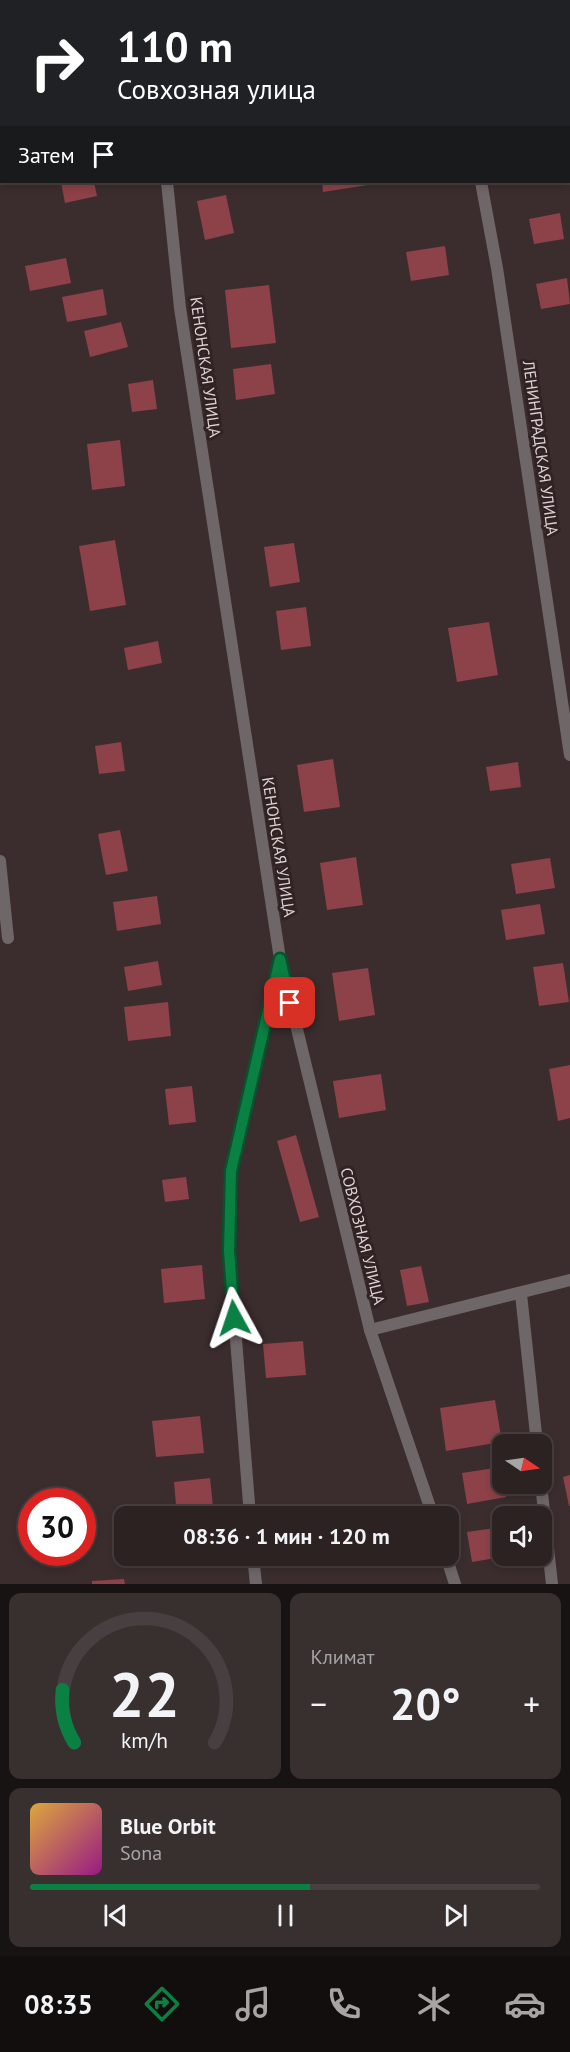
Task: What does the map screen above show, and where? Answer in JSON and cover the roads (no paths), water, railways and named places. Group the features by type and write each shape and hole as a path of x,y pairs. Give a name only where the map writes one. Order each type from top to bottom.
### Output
{"street":[{"name":"КЕНОНСКАЯ УЛИЦА","path":"167,183 180,308 280,959 231,1171 229,1251 249,1506"},
{"name":"ЛЕНИНГРАДСКАЯ УЛИЦА","path":"481,183 499,279 570,755"},
{"path":"0,861 8,938"},
{"name":"СОВХОЗНАЯ УЛИЦА","path":"280,959 370,1330 430,1506"},
{"path":"370,1330 570,1280"},
{"path":"520,1294 536,1434"},
{"path":"542,1494 552,1584"},
{"path":"254,1566 256,1584"},
{"path":"449,1566 455,1584"}]}
